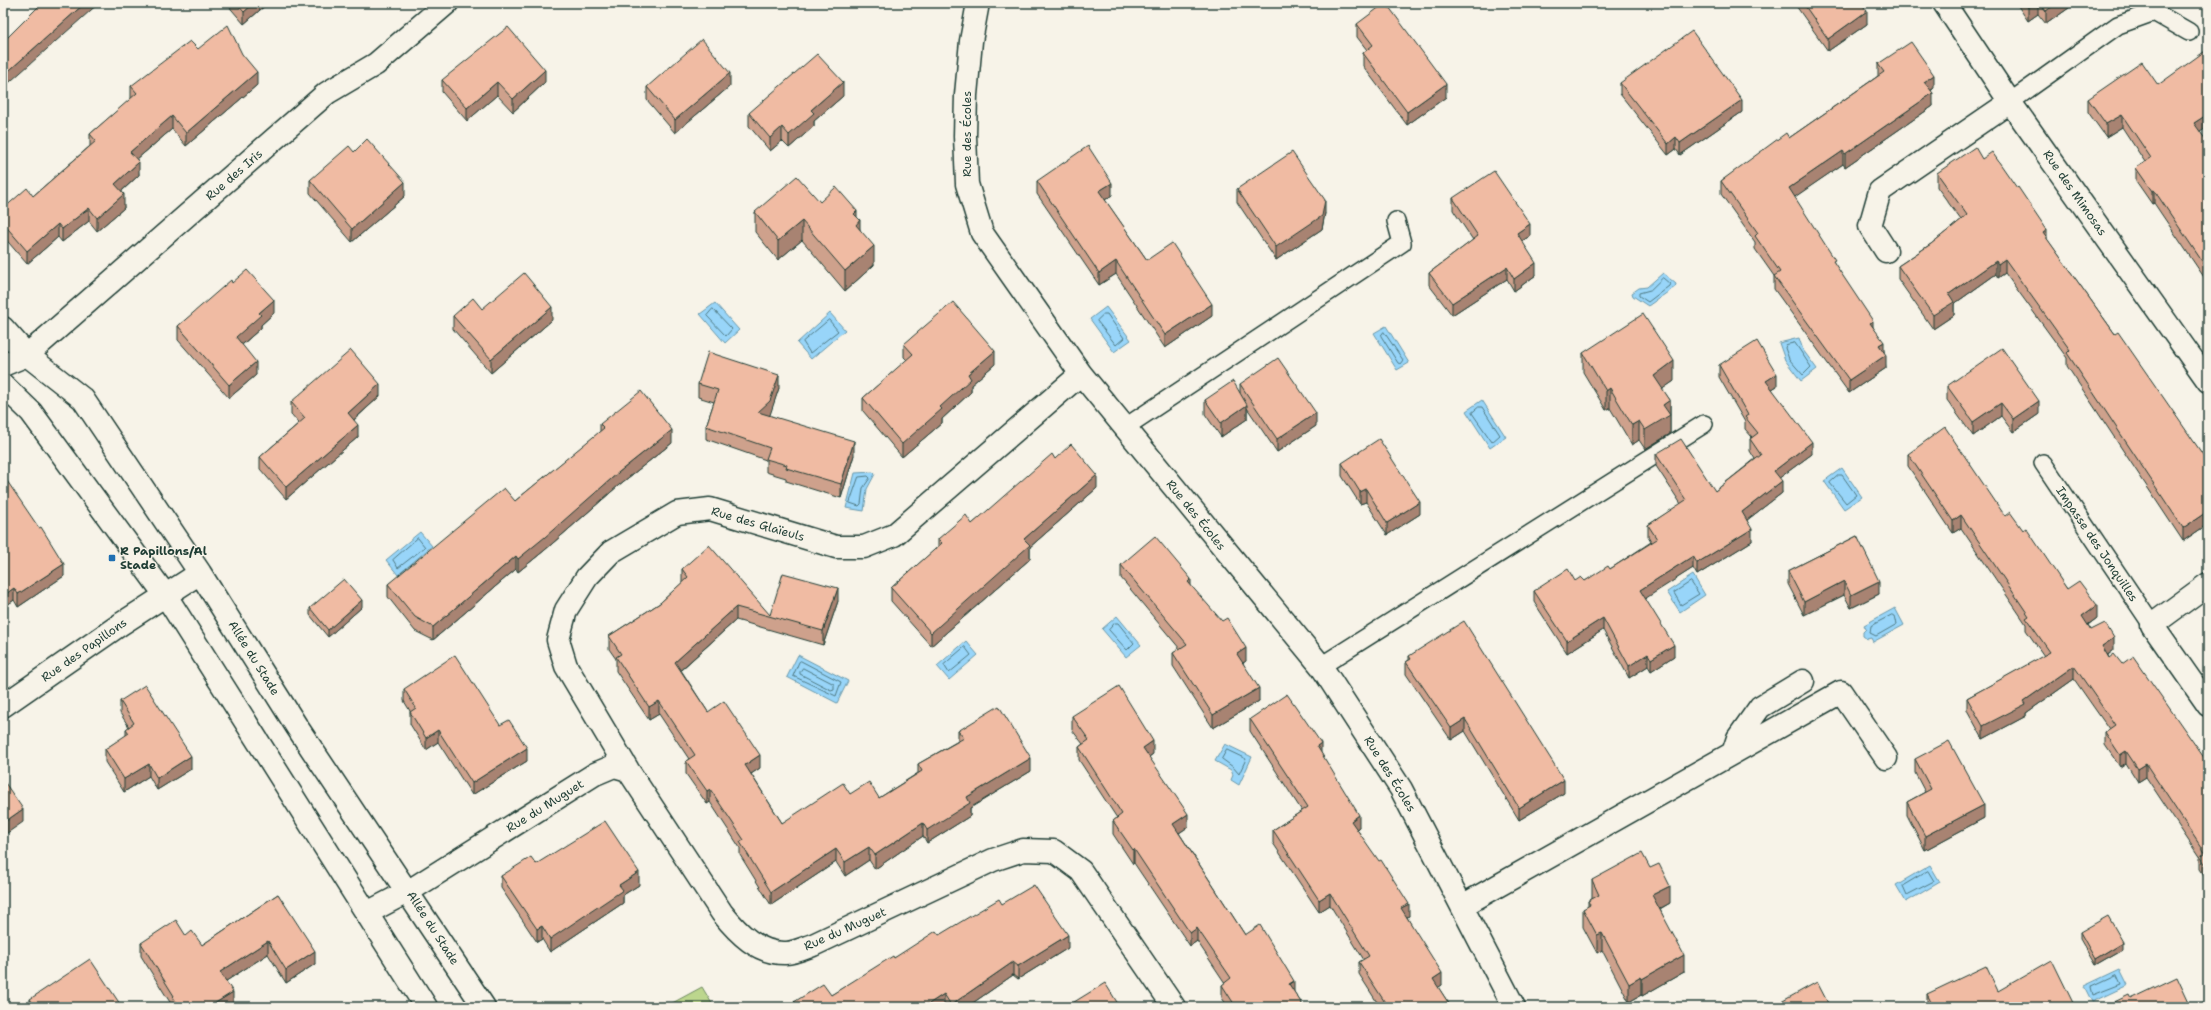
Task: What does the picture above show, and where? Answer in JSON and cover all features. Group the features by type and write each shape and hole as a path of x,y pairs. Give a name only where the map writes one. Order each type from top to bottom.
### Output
{"street":[{"name":"Rue des Iris","path":"3,365 27,355 327,93 376,64 447,3"},
{"name":"Rue des Écoles","path":"978,3 971,41 966,95 967,184 982,233 1081,374 1098,392 1124,428 1320,666 1402,789 1514,1007"},
{"name":"Rue des Mimosas","path":"1944,3 2010,102 2208,381"},
{"path":"1886,251 1870,226 1880,191 2010,102"},
{"name":"Allée du Stade","path":"3,328 27,355 83,399 200,573 298,727 409,891 484,1007"},
{"name":"Rue des Glaïeuls","path":"628,770 566,666 558,640 566,610 587,577 611,552 677,513 710,509 836,547 864,547 894,535 1081,374"},
{"path":"3,385 32,412 166,596 426,1007"},
{"name":"Rue des Papillons","path":"3,706 200,573"},
{"path":"2208,584 2152,625 2208,705"},
{"path":"1733,753 1738,738 1760,707 1803,681"},
{"path":"1462,906 1841,692 1886,758"},
{"name":"Rue du Muguet","path":"367,913 409,891 595,774 614,766 628,770 722,913 740,935 762,949 786,953 813,945 993,860 1023,850 1054,851 1081,872 1174,1007"}],"lane":[{"path":"2010,102 2118,25 2154,12 2189,32"},
{"path":"1124,428 1402,244 1396,221"},
{"path":"1320,666 1704,424"},
{"name":"Impasse des Jonquilles","path":"2043,463 2152,625"}],"green space":[{"path":"702,987 714,1007 665,1007"}],"water":[{"path":"1663,273 1676,284 1675,287 1648,306 1633,296 1632,293 1639,288 1647,287"},
{"path":"715,303 739,330 725,343 700,314"},
{"path":"1106,307 1131,340 1114,352 1090,319"},
{"path":"830,313 845,330 811,359 797,343"},
{"path":"1386,326 1409,363 1397,370 1374,333"},
{"path":"1799,338 1803,350 1817,369 1801,381 1785,360 1779,343"},
{"path":"1482,400 1506,437 1490,448 1466,411"},
{"path":"1842,468 1862,497 1844,509 1824,481"},
{"path":"873,472 875,474 867,489 864,511 846,508 855,473"},
{"path":"420,532 432,546 398,575 386,560"},
{"path":"1693,575 1705,595 1680,612 1667,592"},
{"path":"1895,608 1904,625 1873,642 1871,638 1867,639 1863,636 1863,632 1866,629 1864,625"},
{"path":"1117,616 1141,645 1126,657 1102,629"},
{"path":"966,641 978,655 949,680 937,666"},
{"path":"798,655 848,681 837,703 787,677"},
{"path":"1225,744 1252,757 1239,785 1231,780 1233,775 1231,770 1215,761"},
{"path":"1930,865 1940,882 1906,902 1896,885"},
{"path":"2120,969 2128,985 2092,1002 2084,986"}],"building":[{"path":"42,3 85,3 3,76 3,35 6,39"},
{"path":"236,3 254,3 244,12"},
{"path":"1385,3 1446,84 1407,112 1363,53 1373,45 1357,24"},
{"path":"1803,3 1861,3 1867,11 1828,39"},
{"path":"2024,3 2035,3 2028,8"},
{"path":"2040,3 2057,3 2046,11"},
{"path":"228,25 242,54 257,72 186,133 172,116 130,152 139,162 115,184 124,194 97,218 89,208 62,229 58,224 27,251 3,223 3,209 27,188 33,196 96,141 90,134 137,93 131,86 190,41 198,49"},
{"path":"508,27 545,70 513,99 497,82 467,108 442,80"},
{"path":"1692,31 1742,100 1680,143 1676,137 1668,144 1620,83"},
{"path":"702,39 730,73 675,120 647,87"},
{"path":"1911,42 1934,75 1924,82 1933,93 1845,154 1843,151 1789,188 1835,260 1833,261 1873,321 1870,323 1884,342 1879,345 1886,355 1849,380 1774,276 1780,272 1755,236 1758,233 1721,181 1786,133 1789,138 1884,72 1878,64"},
{"path":"2208,49 2208,114 2194,123 2208,143 2208,270 2154,190 2152,191 2136,168 2151,158 2122,115 2106,124 2088,99 2142,62 2158,85"},
{"path":"817,54 843,82 811,110 814,113 789,135 782,127 770,138 749,113"},
{"path":"367,139 405,182 352,229 310,180 349,146 354,152"},
{"path":"1088,146 1112,183 1099,191 1147,260 1172,243 1212,304 1165,335 1116,261 1099,273 1037,181"},
{"path":"1975,147 1982,159 1992,152 2017,188 2018,187 2047,230 2043,233 2115,334 2118,332 2208,462 2208,511 2183,528 2067,353 2070,350 2005,259 1998,264 1996,261 1949,294 1954,302 1933,315 1898,266 1931,244 1967,215 1937,173"},
{"path":"1292,152 1325,200 1322,216 1276,247 1237,189"},
{"path":"1494,171 1530,224 1517,233 1536,263 1514,279 1507,267 1452,303 1429,273 1478,236 1453,198"},
{"path":"797,176 820,202 836,187 857,211 854,214 860,220 856,225 874,246 845,271 802,221 778,241 755,212"},
{"path":"247,270 274,300 259,313 261,315 236,337 256,362 229,385 178,326 231,280 232,283"},
{"path":"524,273 552,307 491,359 453,316 473,298 482,309"},
{"path":"953,302 995,351 968,374 971,379 940,407 942,409 902,444 863,398 913,354 904,344"},
{"path":"1643,314 1674,361 1654,376 1670,400 1663,405 1670,415 1645,430 1639,421 1632,425 1610,388 1606,391 1583,353"},
{"path":"1757,341 1777,374 1766,381 1812,442 1774,471 1782,481 1742,512 1752,529 1697,563 1693,556 1640,590 1674,645 1651,659 1648,654 1629,666 1603,618 1567,641 1534,591 1568,569 1575,581 1581,577 1585,581 1608,566 1610,569 1657,539 1648,525 1686,500 1656,454 1681,439 1715,491 1761,455 1750,439 1758,433 1745,417 1748,415 1719,365"},
{"path":"2002,348 2039,401 2013,419 2001,403 1973,422 1947,386"},
{"path":"351,350 380,384 348,413 358,425 286,487 260,457 305,418 291,402"},
{"path":"708,352 779,375 770,401 758,412 854,441 841,484 786,468 787,465 766,459 770,448 706,426 718,390 698,384"},
{"path":"1278,358 1316,413 1277,439 1240,384"},
{"path":"1233,381 1247,405 1221,423 1205,400"},
{"path":"641,391 672,430 619,472 518,559 516,556 433,627 415,617 388,584 504,488 515,501 604,428 600,424"},
{"path":"1945,427 2005,516 2010,512 2023,530 2026,528 2067,589 2079,581 2097,605 2082,616 2091,630 2105,623 2114,638 2102,646 2109,658 2114,654 2122,664 2133,656 2205,759 2208,759 2208,868 2200,856 2205,853 2146,764 2138,769 2126,751 2120,755 2105,732 2115,725 2074,666 2024,701 2026,704 1983,726 1967,698 2050,652 2026,618 2029,616 1961,515 1953,521 1908,454"},
{"path":"1379,439 1420,502 1387,523 1366,489 1360,492 1342,463"},
{"path":"1071,444 1097,475 1024,539 1030,545 931,633 891,588 942,543 938,539 966,515 972,524 1052,454 1055,459"},
{"path":"3,475 39,528 41,527 64,564 18,594 14,588 3,596 3,551 8,548 3,540"},
{"path":"1155,536 1191,579 1188,582 1222,621 1227,618 1246,648 1237,654 1259,688 1213,715 1173,653 1187,644 1121,565"},
{"path":"1857,536 1879,581 1851,595 1844,581 1804,602 1788,571"},
{"path":"709,545 770,615 783,573 838,588 823,631 736,607 675,662 708,712 724,701 760,755 745,765 782,823 843,783 850,794 869,782 879,798 922,771 918,764 964,738 958,731 999,706 1031,758 967,797 970,803 927,830 923,823 875,855 869,847 845,862 836,849 771,892 740,842 744,840 710,789 707,791 686,761 695,755 659,701 649,707 616,657 621,654 609,636 660,603 688,577 682,569"},
{"path":"344,579 362,600 328,630 310,608"},
{"path":"1464,621 1564,780 1519,808 1465,719 1451,728 1406,662 1411,659 1409,656"},
{"path":"455,655 500,725 509,720 527,748 472,783 438,730 426,738 410,712 416,708 404,689"},
{"path":"145,685 191,756 157,778 149,764 124,779 105,749 129,733 126,729 134,723 120,701"},
{"path":"1119,686 1153,741 1143,748 1188,814 1173,824 1245,935 1260,925 1294,981 1289,984 1304,1007 1236,1007 1222,985 1231,978 1197,928 1190,933 1134,849 1133,850 1113,821 1122,814 1079,747 1089,740 1072,716"},
{"path":"1287,694 1321,743 1317,746 1359,815 1351,821 1379,861 1381,860 1409,904 1401,908 1442,973 1433,979 1451,1007 1388,1007 1359,962 1369,956 1330,893 1319,900 1273,830 1308,807 1250,719"},
{"path":"1949,741 1984,805 1925,836 1907,802 1931,789 1915,759"},
{"path":"3,780 23,809 3,823"},
{"path":"605,821 639,872 619,885 623,890 550,939 542,926 537,929 501,876 531,857 536,864"},
{"path":"1642,853 1650,868 1659,864 1670,886 1652,895 1684,955 1642,979 1641,977 1629,984 1602,933 1597,935 1583,909 1590,905 1588,901 1599,895 1592,880"},
{"path":"1034,885 1068,935 1018,966 1013,962 951,1005 944,994 924,1007 797,1007 794,1002 823,984 831,995 936,931 939,935 999,899 1002,904"},
{"path":"278,894 315,951 286,970 268,941 220,972 233,992 209,1007 180,1007 141,943 176,920 186,936 192,931 202,945"},
{"path":"2108,916 2123,942 2095,959 2080,932"},
{"path":"90,959 122,1007 35,1007 30,999"},
{"path":"2052,960 2075,1007 1930,1007 1933,1006 1927,994 1986,966 1998,991"},
{"path":"2177,977 2191,1007 2104,1007 2129,995 2131,999"},
{"path":"1817,982 1830,1007 1772,1007"},
{"path":"1105,983 1120,1007 1066,1007"}],"place":[{"name":"R Papillons/Al Stade","path":"112,558"}]}
